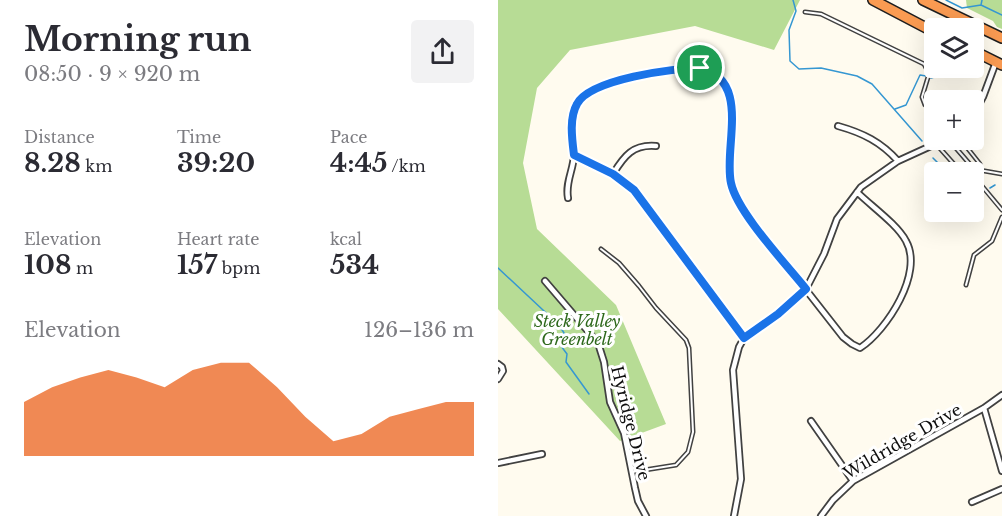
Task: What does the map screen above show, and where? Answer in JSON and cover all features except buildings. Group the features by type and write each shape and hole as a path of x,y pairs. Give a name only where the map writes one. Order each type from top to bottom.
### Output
{"highway":[{"path":"873,0 924,27"},
{"path":"923,0 1002,38"},
{"path":"984,56 999,63"}],"street":[{"path":"984,95 999,63"},
{"path":"568,198 567,189 574,155 573,119 576,105 587,94 632,76 648,73 700,68 717,75 724,82 731,104 730,172 734,193 745,212 843,337 860,348 873,339 900,300 910,271 911,257 905,238 856,192"},
{"path":"838,126 878,141 898,161"},
{"path":"613,174 624,156 631,151 646,145 656,146"},
{"path":"734,516 741,479 734,370 739,347 744,338 778,314 806,289 824,254 837,219 856,192 898,161 924,149"},
{"path":"574,155 613,174 634,190 744,338"},
{"name":"Hyridge Drive","path":"545,281 598,343 604,362 607,390 624,433 638,501 646,516"},
{"path":"498,364 503,371 498,379"},
{"name":"Wildridge Drive","path":"820,516 853,481 984,408 1002,395"},
{"path":"984,408 1002,471"},
{"path":"811,422 853,481"},
{"path":"498,463 542,454"},
{"path":"972,502 1002,489"}],"lane":[{"path":"805,12 821,14 924,64 929,74 924,90"},
{"path":"942,150 952,162"},
{"path":"958,150 968,162"},
{"path":"969,150 978,162"},
{"path":"984,171 1002,174"},
{"path":"984,189 1002,210"},
{"path":"966,285 974,255 992,241 1002,217"},
{"path":"601,249 619,263 686,340 689,348 693,432 688,452 676,465 632,472"}],"green space":[{"name":"Steck Valley Greenbelt","path":"498,0 800,0 774,50 695,26 570,50 537,88 523,163 537,229 616,305 666,424 620,441 498,309"},
{"path":"966,0 1002,0 1002,29 997,27 993,21 967,8"}],"waterway":[{"path":"793,0 796,11 789,30 790,61 799,69 821,68 857,76 872,84 922,141"},
{"path":"946,0 962,8 981,5"},
{"path":"982,0 981,5 1002,15"},
{"path":"895,109 906,105 920,75 924,76"},
{"path":"933,158 937,162"},
{"path":"990,188 995,185"},
{"path":"498,268 559,325 564,333 561,346 567,354 566,362 589,394"}],"route":[{"path":"700,68 710,70 717,75 724,82 729,93 732,113 730,183 738,202 806,289 778,314 744,338 634,190 613,174 574,155 573,119 576,105 587,94 632,76 700,68"}]}
